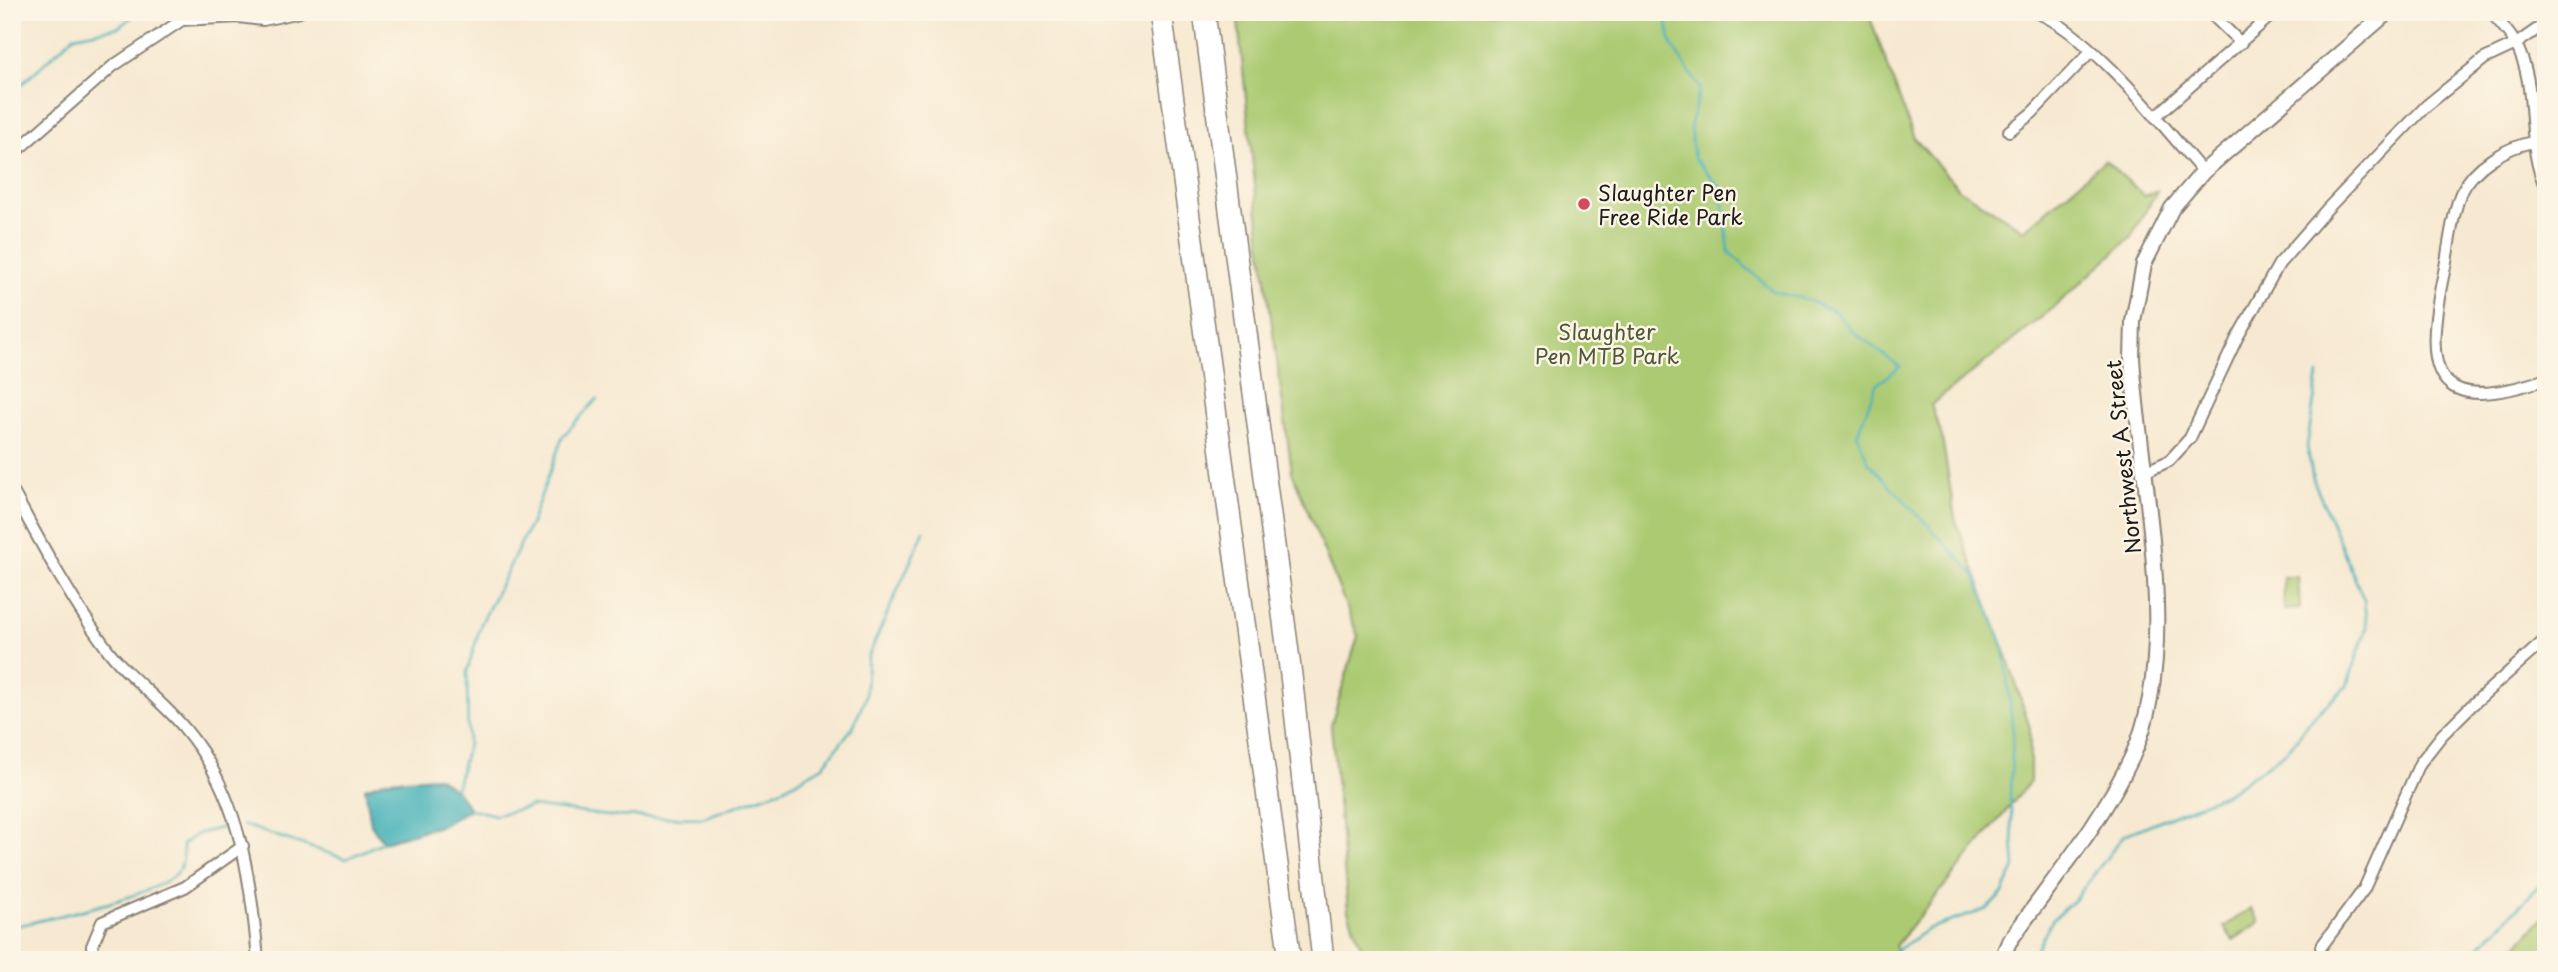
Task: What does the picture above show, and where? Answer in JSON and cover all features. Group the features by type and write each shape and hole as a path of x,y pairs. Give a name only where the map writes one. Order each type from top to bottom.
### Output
{"highway":[{"path":"1161,12 1290,960"},
{"path":"1204,12 1296,716 1323,960"}],"street":[{"path":"12,155 113,66 182,20 239,17 263,20 300,12"},
{"path":"2035,12 2071,32 2091,51 2155,117 2203,172"},
{"path":"2209,12 2241,43"},
{"path":"2155,117 2275,12"},
{"name":"Northwest A Street","path":"2001,960 2009,942 2087,834 2114,790 2133,755 2146,713 2157,605 2132,358 2133,321 2144,264 2172,208 2203,172 2388,12"},
{"path":"2491,12 2516,44 2528,88 2532,142 2546,188"},
{"path":"2142,473 2169,461 2190,438 2237,338 2279,264 2327,209 2426,106 2484,60 2516,44 2546,23"},
{"path":"2009,131 2032,113 2091,51"},
{"path":"2532,142 2510,147 2493,159 2461,193 2439,295 2433,349 2442,374 2461,393 2487,395 2546,379"},
{"path":"12,490 55,570 105,647 143,690 169,710 199,748 218,781 243,846 258,960"},
{"path":"2321,947 2364,889 2420,763 2457,720 2546,639"},
{"path":"95,960 92,946 102,922 185,887 243,846"}],"green space":[{"name":"Slaughter Pen MTB Park","path":"1237,12 1868,12 1914,138 1959,189 2024,230 2105,160 2144,196 2157,191 2130,238 2052,309 1931,405 1942,437 1955,519 2007,656 2030,728 2030,782 1895,946 1900,960 1366,960 1348,911 1331,725 1358,636 1292,472 1261,244"},
{"path":"2283,577 2298,577 2300,609 2284,610"},
{"path":"2251,908 2260,922 2233,940 2224,927"},
{"path":"2546,915 2546,960 2503,960"}],"water":[{"path":"438,777 457,791 470,809 443,825 383,842 371,824 365,788 387,780"}],"waterway":[{"path":"12,93 74,36 119,27 138,12"},
{"path":"1665,12 1671,44 1700,88 1690,128 1694,158 1721,188 1729,252 1774,292 1808,300 1836,312 1851,330 1900,367 1876,385 1857,435 1869,463 1975,575 2004,648 2013,733 2010,796 2015,867 2003,893 1987,909 1928,929 1883,960"},
{"path":"2030,960 2053,919 2076,898 2124,835 2228,793 2287,751 2315,715 2347,686 2367,627 2364,600 2313,479 2307,446 2318,375"},
{"path":"455,792 468,744 467,672 481,624 531,523 563,436 597,399"},
{"path":"470,809 496,815 532,806 608,816 702,818 781,790 823,766 853,727 865,699 868,657 924,531"},
{"path":"243,825 346,859 385,841"},
{"path":"12,927 102,905 152,888 179,870 183,844 197,834 228,826"},
{"path":"2466,960 2546,879"}],"place":[{"name":"Slaughter Pen Free Ride Park","path":"1584,204"}]}
